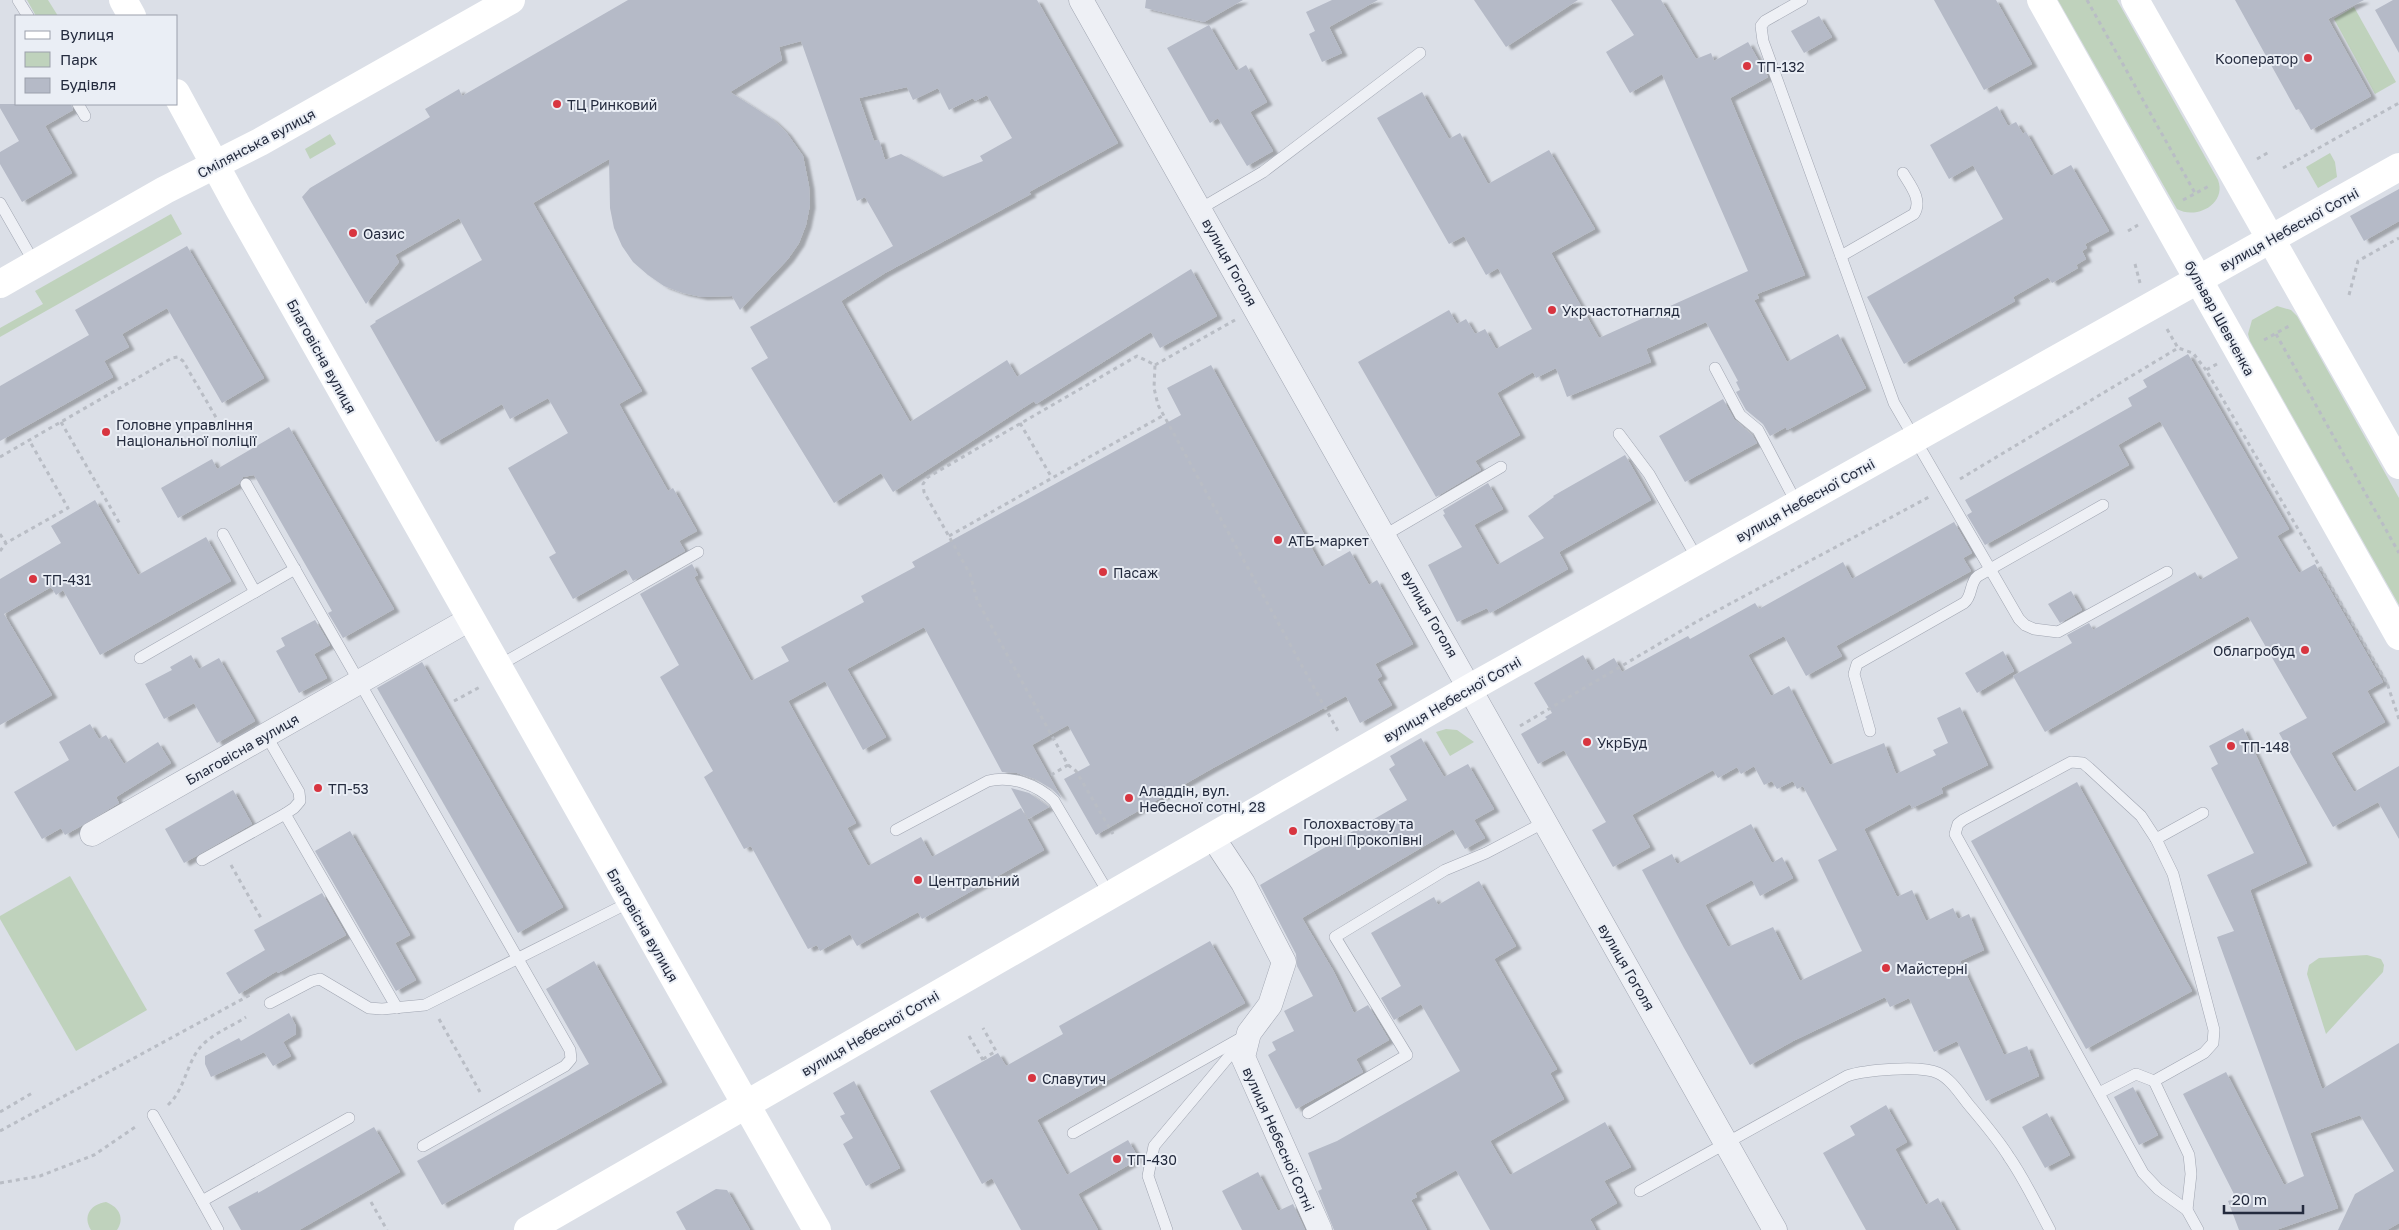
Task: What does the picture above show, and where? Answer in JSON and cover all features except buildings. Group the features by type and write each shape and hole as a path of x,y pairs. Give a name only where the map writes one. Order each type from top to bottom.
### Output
{"main road":[{"path":"123,0 131,15"},
{"name":"Смілянська вулиця","path":"0,284 165,190 216,165 510,0"},
{"name":"бульвар Шевченка","path":"2041,0 2399,636"},
{"path":"2135,0 2399,465"},
{"name":"Благовісна вулиця","path":"178,97 470,619 818,1230"},
{"name":"вулиця Небесної Сотні","path":"528,1230 745,1103 797,1076 1352,755 2399,168"}],"street":[{"name":"вулиця Гоголя","path":"1081,0 1472,687 1545,822 1775,1230"},
{"name":"Благовісна вулиця","path":"92,834 470,619"},
{"name":"вулиця Небесної Сотні","path":"1212,836 1244,884 1284,962 1270,1005 1249,1033 1243,1057 1320,1230"}],"lane":[{"path":"18,0 27,15"},
{"path":"1802,0 1765,20 1761,26 1761,33 1889,391 1943,489 2025,625 2051,632 2065,630 2167,572"},
{"path":"1200,208 1263,172 1420,53"},
{"path":"79,105 85,116"},
{"path":"1841,256 1914,214 1918,202 1903,173"},
{"path":"0,203 35,264"},
{"path":"1715,368 1740,415 1758,430 1798,504"},
{"path":"1619,434 1649,474 1698,560"},
{"path":"1386,536 1501,467"},
{"path":"246,484 570,1050 571,1059 565,1066 423,1146"},
{"path":"1870,731 1854,674 1856,664 1964,603 1970,595 1974,580 1990,569 2103,505"},
{"path":"223,534 255,592"},
{"path":"498,666 698,552"},
{"path":"140,658 295,569"},
{"path":"202,860 285,814 300,801 298,792 266,735"},
{"path":"2154,1081 2204,1053 2214,1043 2215,1036 2173,874 2156,839 2141,816 2089,768 2078,761 2067,764 1963,820 1956,828 1957,839 2150,1182 2188,1210 2198,1230"},
{"path":"896,830 994,779 1025,783 1040,789 1054,801 1110,894"},
{"path":"2156,839 2203,813"},
{"path":"285,814 397,1008"},
{"path":"1308,1113 1407,1055 1335,937 1446,870 1486,853 1545,822"},
{"path":"270,1003 312,981 320,979 369,1008 397,1008 430,1004 630,902"},
{"path":"1073,1133 1249,1033"},
{"path":"1167,1230 1148,1176 1154,1146 1249,1033"},
{"path":"1640,1191 1859,1072 1932,1071 1950,1081 2009,1156 2050,1230"},
{"path":"2099,1093 2136,1074 2154,1081 2189,1155 2191,1174 2188,1210"},
{"path":"153,1115 218,1230"},
{"path":"202,1202 349,1118"}],"path":[{"path":"2087,0 2195,193"},
{"path":"2283,168 2399,103"},
{"path":"2181,201 2218,180"},
{"path":"2349,295 2358,261 2399,238"},
{"path":"2135,264 2143,291"},
{"path":"1155,365 1256,308"},
{"path":"2163,322 2178,348 2194,353 2206,370 2387,684 2399,719"},
{"path":"2258,342 2295,323"},
{"path":"2276,334 2399,552"},
{"path":"1515,729 1696,622 1943,489 2178,348"},
{"path":"0,456 172,358 178,357 183,361 224,431"},
{"path":"1113,834 1076,771 1068,765 977,600 970,574 924,492 922,484 928,477 1132,358 1142,357 1155,365"},
{"path":"2206,370 2220,362"},
{"path":"1155,365 1154,394 1164,415 1352,755"},
{"path":"949,536 1164,415"},
{"path":"61,422 120,524"},
{"path":"1020,423 1052,478"},
{"path":"0,551 6,544 68,508 29,440"},
{"path":"0,534 6,544"},
{"path":"1040,789 1047,778 1068,765"},
{"path":"222,849 261,918"},
{"path":"0,1131 250,995 270,1003"},
{"path":"430,1004 489,1109"},
{"path":"970,1036 983,1060 996,1051 983,1028"},
{"path":"0,1112 34,1092"},
{"path":"371,1202 387,1230"}],"green space":[{"path":"27,0 48,0 57,15 35,15"},
{"path":"2058,0 2117,0 2218,180 2220,189 2218,196 2208,208 2193,212 2177,209"},
{"path":"2354,7 2396,82 2375,94 2334,19"},
{"path":"330,134 336,144 310,159 305,149"},
{"path":"2330,153 2335,162 2337,177 2318,188 2306,167"},
{"path":"171,214 182,234 0,337 0,328 43,304 35,291"},
{"path":"2277,306 2291,310 2297,316 2399,498 2399,605 2250,341 2248,334 2252,320"},
{"path":"1446,729 1457,730 1474,742 1450,756 1436,732"},
{"path":"70,876 147,1010 76,1051 0,919 0,916"},
{"path":"2367,955 2381,959 2384,965 2383,972 2326,1034 2307,974 2309,965 2319,958"},
{"path":"106,1202 111,1204 119,1213 120,1221 117,1230 91,1230 87,1220 92,1208"}],"place":[{"name":"Кооператор","path":"2308,58"},
{"name":"ТП-132","path":"1747,66"},
{"name":"ТЦ Ринковий","path":"557,104"},
{"name":"Оазис","path":"353,233"},
{"name":"Укрчастотнагляд","path":"1552,310"},
{"name":"Головне управління Національної поліції","path":"106,432"},
{"name":"АТБ-маркет","path":"1278,540"},
{"name":"Пасаж","path":"1103,572"},
{"name":"ТП-431","path":"33,579"},
{"name":"Облагробуд","path":"2305,650"},
{"name":"УкрБуд","path":"1587,742"},
{"name":"ТП-148","path":"2231,746"},
{"name":"ТП-53","path":"318,788"},
{"name":"Аладдін, вул. Небесної сотні, 28","path":"1129,798"},
{"name":"Голохвастову та Проні Прокопівні","path":"1293,831"},
{"name":"Центральний","path":"918,880"},
{"name":"Майстерні","path":"1886,968"},
{"name":"Славутич","path":"1032,1078"},
{"name":"ТП-430","path":"1117,1159"}]}
